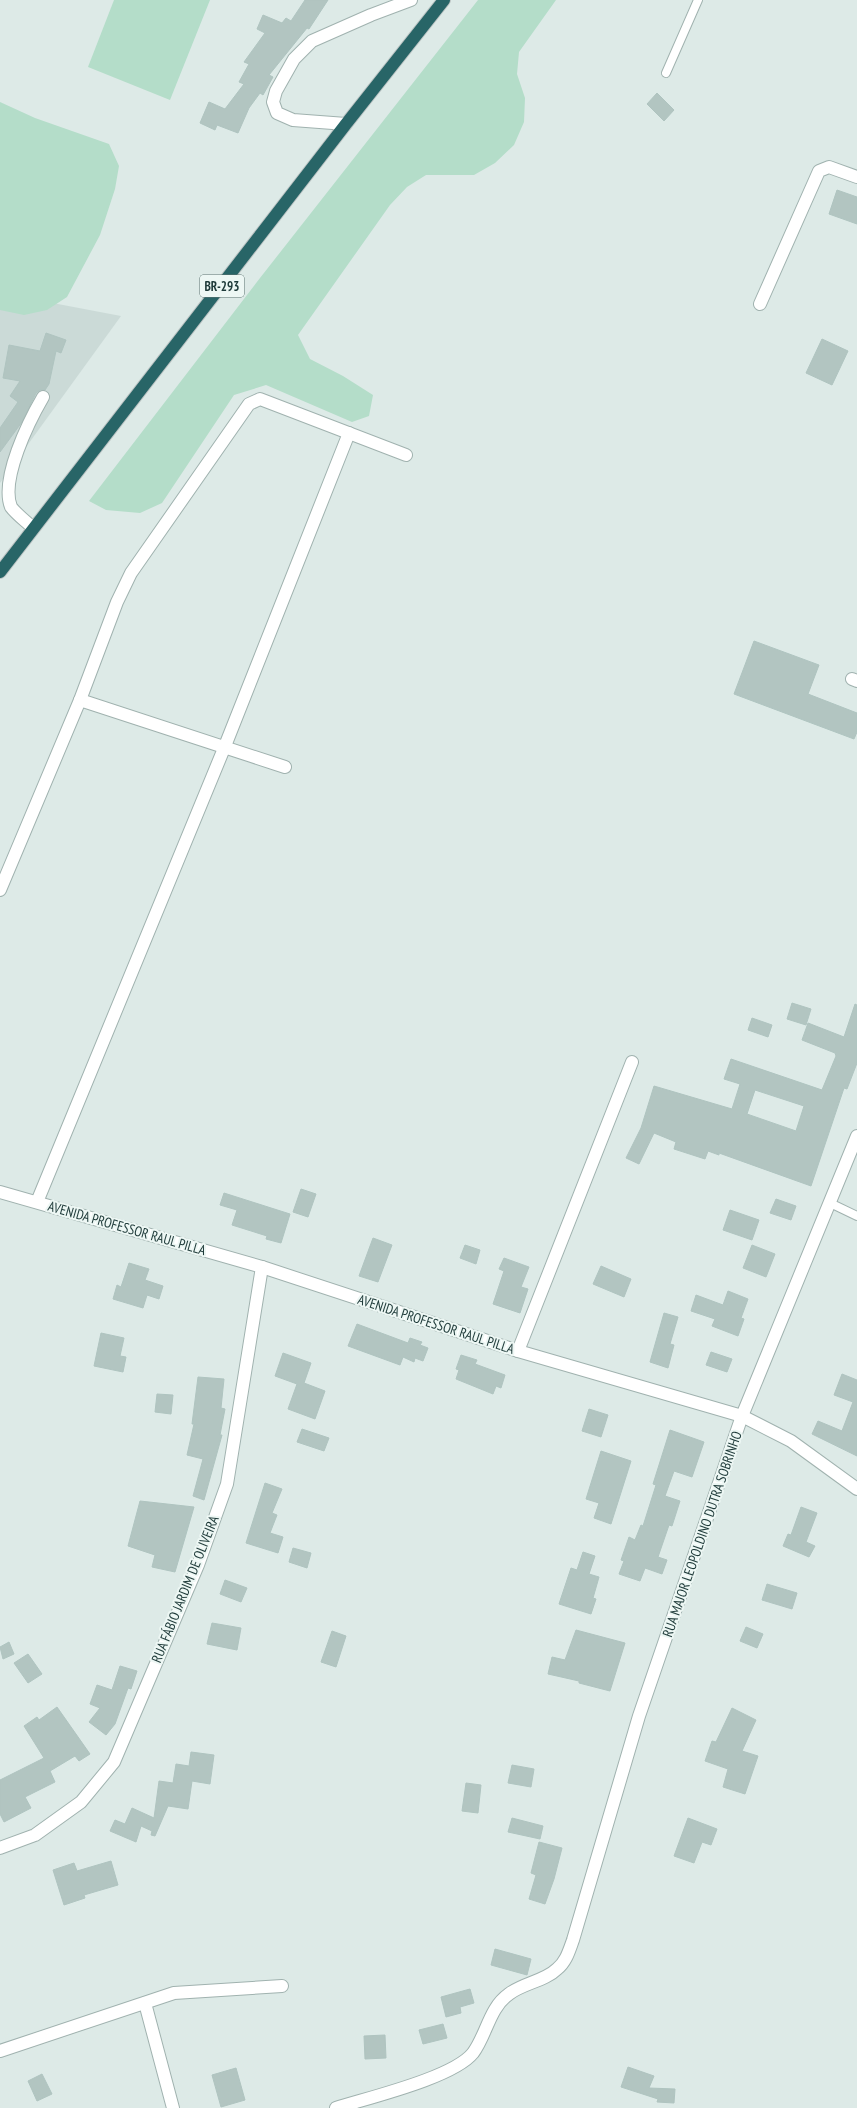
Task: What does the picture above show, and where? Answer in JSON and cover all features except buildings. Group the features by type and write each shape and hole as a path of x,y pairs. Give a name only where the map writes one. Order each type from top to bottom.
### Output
{"highway":[{"name":"BR-293","path":"0,572 346,124 444,0"}],"street":[{"path":"346,124 293,120 287,118 277,113 272,102 276,91 294,59 312,42 371,15 410,0"},
{"path":"760,304 819,170 829,167 857,177"},
{"path":"33,528 11,507 6,493 8,470 14,451 22,432 43,397"},
{"path":"0,890 80,700 117,602 131,573 248,404 260,399 406,455"},
{"path":"37,1202 225,746 349,433"},
{"path":"80,700 285,766"},
{"path":"518,1351 632,1062"},
{"name":"RUA MAJOR LEOPOLDINO DUTRA SOBRINHO","path":"336,2108 427,2078 455,2067 472,2053 500,2001 510,1993 557,1970 566,1958 573,1940 640,1716 742,1416 857,1136"},
{"name":"AVENIDA PROFESSOR RAUL PILLA","path":"0,1192 262,1267 518,1351 742,1416 790,1441 857,1489"},
{"name":"RUA FÁBIO JARDIM DE OLIVEIRA","path":"0,1848 35,1835 81,1802 114,1762 198,1565 227,1484 262,1267"},
{"path":"0,2051 174,1993 282,1986"},
{"path":"145,2003 172,2108"}],"lane":[{"path":"666,73 698,0"},
{"path":"830,1203 857,1216"}],"shaded area":[{"path":"0,293 121,316 0,483"}],"green space":[{"path":"114,0 210,0 170,100 88,67"},
{"path":"478,0 556,0 519,52 517,74 525,98 524,122 514,145 495,163 474,175 426,175 407,187 390,205 298,335 310,359 343,376 373,395 369,416 352,422 266,385 234,395 162,503 140,513 106,510 89,501 260,278"},
{"path":"0,102 35,118 109,144 119,166 115,189 100,235 67,297 47,310 24,315 0,310"}]}
